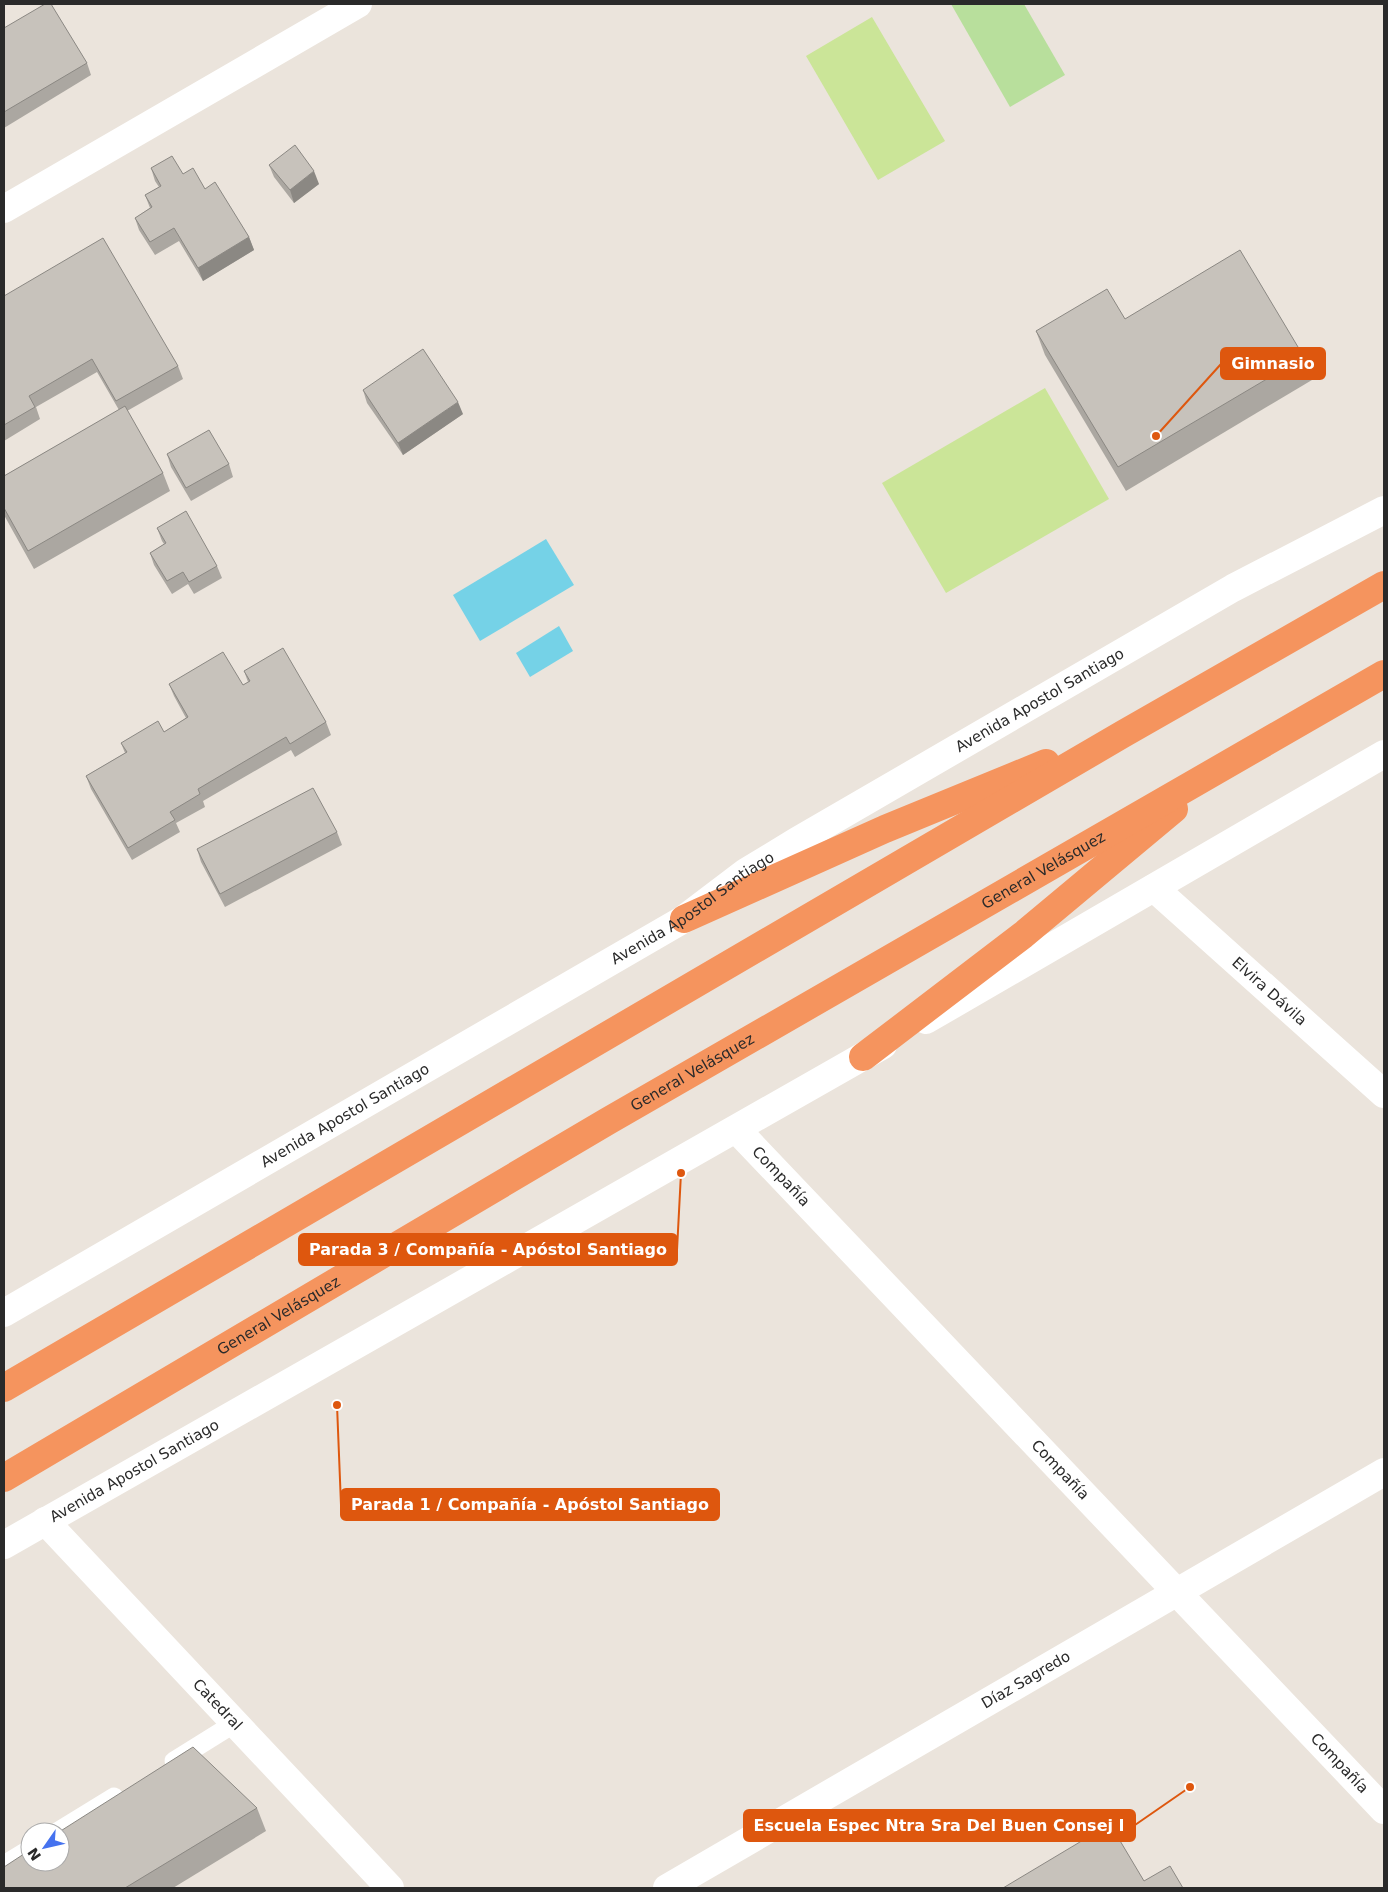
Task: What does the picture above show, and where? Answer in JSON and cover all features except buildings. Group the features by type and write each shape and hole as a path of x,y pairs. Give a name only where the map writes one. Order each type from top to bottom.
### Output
{"highway":[{"path":"4,1388 1123,734 1384,585"},
{"name":"General Velásquez","path":"4,1478 600,1126 1384,674"},
{"path":"684,919 992,784 1123,734"},
{"path":"863,1057 1023,935 1233,761"}],"main road":[{"path":"4,209 358,4"},
{"name":"Avenida Apostol Santiago","path":"4,1313 684,919 746,872 797,841 1233,588 1384,510"},
{"name":"Avenida Apostol Santiago","path":"4,1545 737,1130 1384,754"},
{"name":"Elvira Dávila","path":"1154,888 1384,1094"},
{"name":"Compañía","path":"737,1130 1384,1810"},
{"name":"Díaz Sagredo","path":"667,1888 1384,1472"},
{"name":"Catedral","path":"45,1521 390,1888"}],"lane":[{"path":"159,1770 235,1724"},
{"path":"70,1824 134,1786"},
{"path":"4,1865 20,1855"}],"green space":[{"path":"951,4 1024,4 1065,75 1010,107"},
{"path":"872,17 945,141 878,180 806,56"},
{"path":"1045,388 1109,499 946,593 882,483"}],"water":[{"path":"546,539 574,585 480,641 453,595"},
{"path":"559,626 573,651 530,677 516,653"}],"place":[{"name":"Gimnasio","path":"1156,436"},
{"name":"Parada 3 / Compañía - Apóstol Santiago","path":"681,1173"},
{"name":"Parada 1 / Compañía - Apóstol Santiago","path":"337,1405"},
{"name":"Escuela Espec Ntra Sra Del Buen Consej I","path":"1190,1787"}]}
